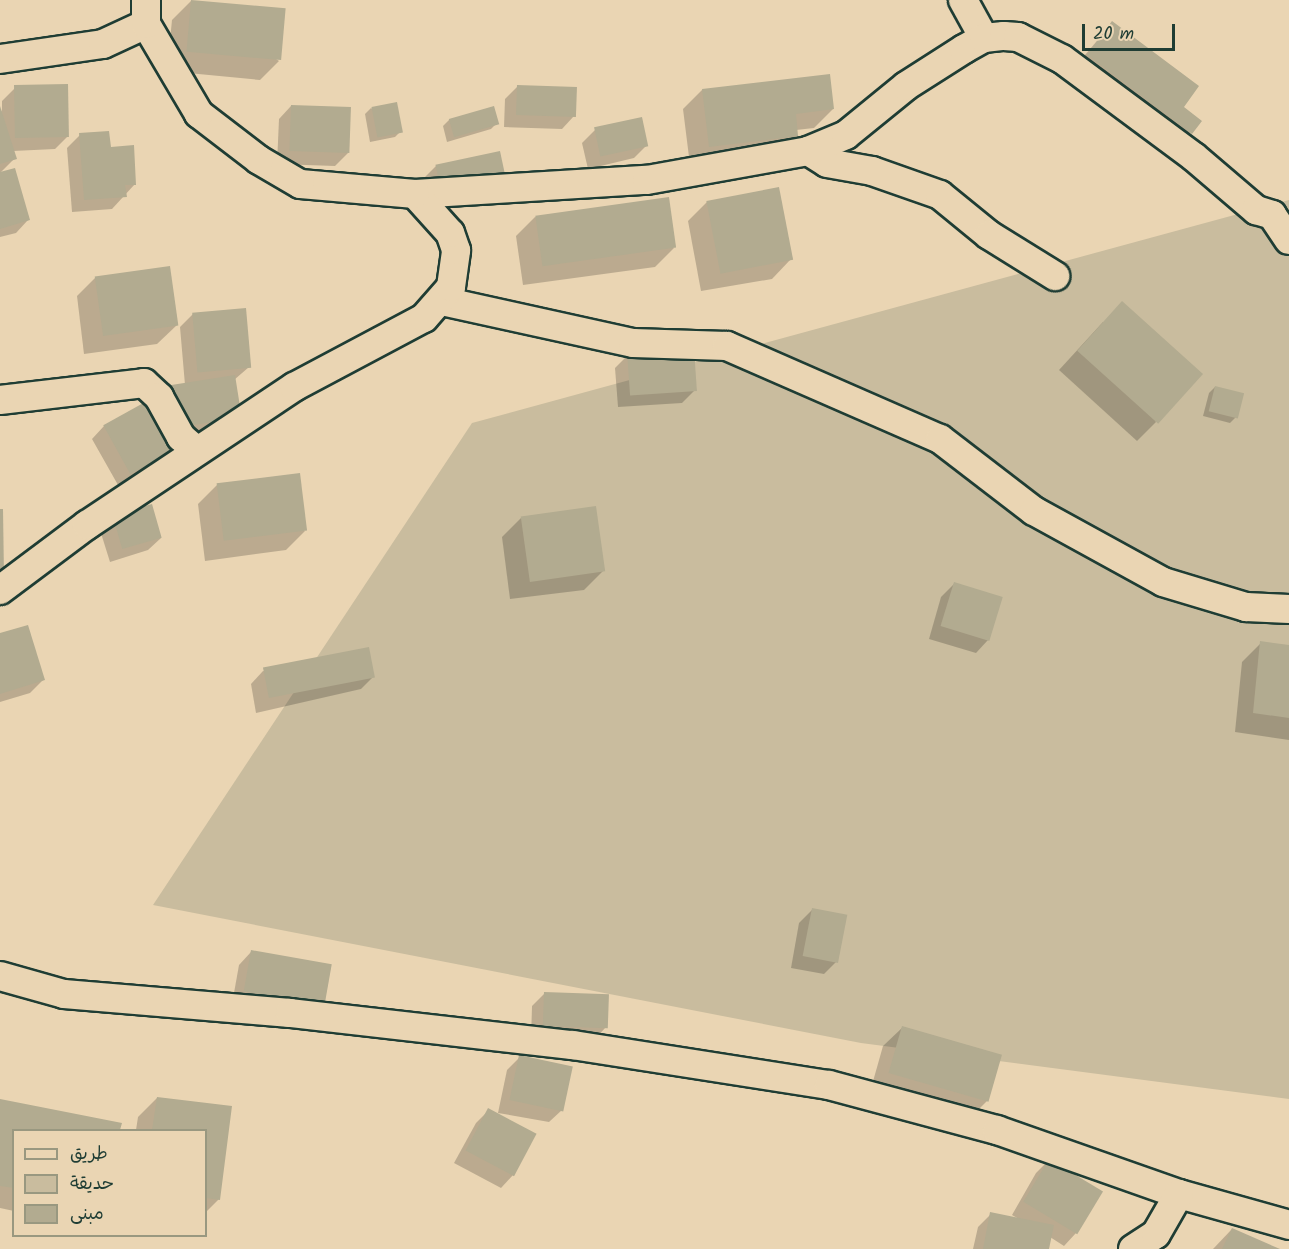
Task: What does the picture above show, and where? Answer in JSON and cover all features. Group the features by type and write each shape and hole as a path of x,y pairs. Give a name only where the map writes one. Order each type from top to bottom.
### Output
{"street":[{"path":"963,0 984,38"},
{"path":"0,59 103,44 146,12 199,114 260,160 300,184 415,194 647,180 808,151 846,135 906,86 984,38 1018,37 1062,59 1194,157 1256,210 1272,215 1289,240"},
{"path":"808,151 827,163 872,171 940,195 989,235 1054,276"},
{"path":"0,590 197,451 294,387 424,318 442,301 451,287 456,250 450,233 415,194"},
{"path":"442,301 633,343 727,346 940,439 1034,511 1163,582 1246,607 1289,609"},
{"path":"0,400 144,383 159,397 182,437 197,451"},
{"path":"0,976 64,994 290,1013 573,1045 829,1085 1057,1149 1179,1194 1289,1225"},
{"path":"1133,1249 1156,1234 1179,1194"}],"green space":[{"path":"1289,200 1289,1099 861,1043 153,905 472,423"}],"building":[{"path":"191,0 286,8 281,60 186,52"},
{"path":"1112,21 1199,86 1184,107 1202,121 1192,134 1087,55"},
{"path":"830,74 834,109 796,114 798,136 709,147 702,89"},
{"path":"68,84 69,137 15,138 14,85"},
{"path":"517,85 577,87 576,117 516,115"},
{"path":"397,102 403,132 377,137 371,107"},
{"path":"291,105 351,107 349,153 289,151"},
{"path":"0,106 17,159 0,164"},
{"path":"494,106 499,124 454,137 449,119"},
{"path":"642,117 648,146 600,157 594,127"},
{"path":"109,131 111,147 134,145 136,185 125,185 127,197 84,200 79,133"},
{"path":"500,151 505,175 441,189 435,165"},
{"path":"15,168 30,220 0,229 0,172"},
{"path":"779,187 793,260 720,274 706,201"},
{"path":"669,197 676,248 542,266 535,216"},
{"path":"170,266 178,325 103,336 95,277"},
{"path":"1122,301 1203,374 1158,424 1077,351"},
{"path":"246,308 251,368 197,372 192,313"},
{"path":"694,349 697,391 630,396 627,354"},
{"path":"235,375 242,417 177,428 170,385"},
{"path":"1215,386 1244,393 1238,418 1209,411"},
{"path":"147,401 174,450 130,474 103,425"},
{"path":"300,473 307,531 224,541 217,483"},
{"path":"152,504 162,538 122,549 113,515"},
{"path":"596,506 605,571 530,582 521,517"},
{"path":"0,509 3,509 4,577 0,577"},
{"path":"954,582 1003,597 989,641 941,626"},
{"path":"28,625 45,680 0,694 0,633"},
{"path":"1260,641 1289,645 1289,718 1253,713"},
{"path":"369,647 375,677 269,698 263,668"},
{"path":"812,908 847,915 838,963 803,956"},
{"path":"251,950 332,964 324,1006 244,991"},
{"path":"544,992 609,994 608,1028 543,1026"},
{"path":"902,1026 1002,1055 988,1102 888,1073"},
{"path":"519,1055 573,1066 563,1111 509,1100"},
{"path":"157,1097 232,1106 220,1200 207,1198 207,1129 152,1129"},
{"path":"0,1099 122,1123 120,1129 12,1129 12,1188 0,1186"},
{"path":"488,1108 537,1134 514,1176 465,1150"},
{"path":"1049,1159 1103,1191 1077,1234 1023,1202"},
{"path":"990,1212 1054,1225 1049,1249 983,1249"},
{"path":"1232,1228 1280,1249 1222,1249"}]}
